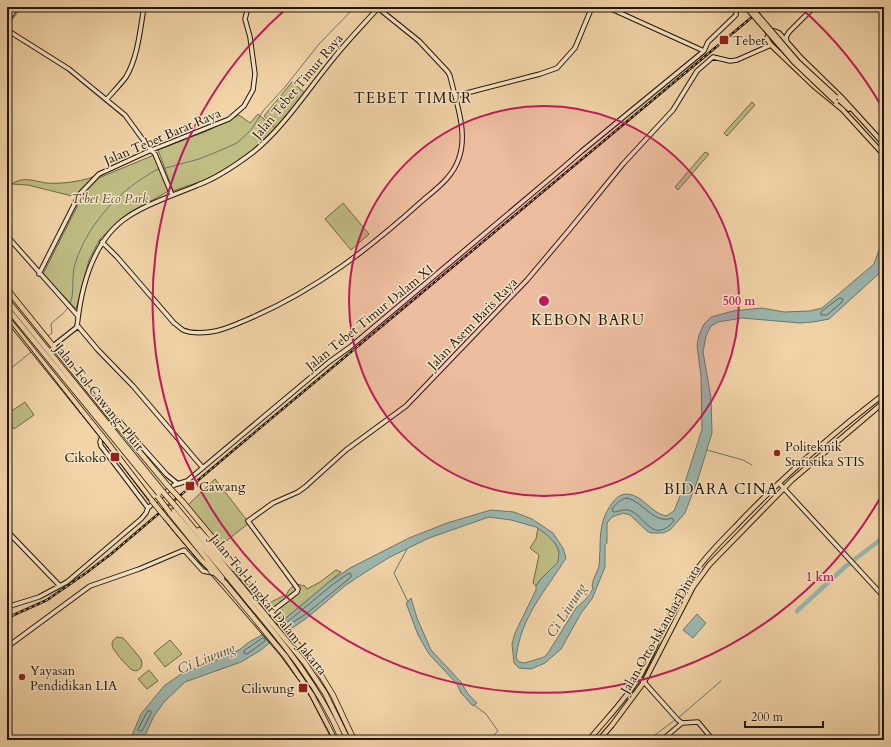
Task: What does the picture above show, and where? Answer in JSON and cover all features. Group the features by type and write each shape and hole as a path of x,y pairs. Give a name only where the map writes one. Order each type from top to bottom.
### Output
{"highway":[{"path":"7,289 108,414 124,429 168,486 221,548 242,577 271,612 274,625 312,662 329,687 354,740"},
{"name":"Jalan Tol Cawang–Pluit","path":"7,300 35,340"},
{"name":"Jalan Tol Cawang–Pluit","path":"7,308 42,348 160,495"},
{"path":"7,318 107,442 152,501 201,560 225,583"},
{"name":"Jalan Tol Cawang–Pluit","path":"42,348 136,467 175,511"},
{"path":"160,495 175,511 212,544 242,577"},
{"path":"175,511 225,583 275,643 312,694 335,740"},
{"name":"Jalan Tol Lingkar Dalam Jakarta","path":"175,511 283,635 305,664 325,693 348,740"},
{"name":"Jalan Tol Lingkar Dalam Jakarta","path":"283,635 328,708 342,740"}],"main road":[{"path":"746,7 794,62 836,100 854,114 883,145"},
{"path":"751,7 794,58 836,100 843,110 884,155"},
{"path":"843,110 779,54 767,39 768,34 774,31 779,33 811,69 852,109 883,145"},
{"path":"779,54 782,47 788,43"},
{"path":"852,109 854,114"},
{"name":"Jalan Otto Iskandar Dinata","path":"589,740 639,678 676,602 704,560 747,513 778,483 831,436 884,394"},
{"name":"Jalan Otto Iskandar Dinata","path":"599,740 644,682 700,576 722,551 783,489 812,462 884,402"}],"street":[{"path":"7,21 17,7"},
{"path":"107,99 125,78 131,67 136,50 144,7"},
{"name":"Jalan Tebet Barat Raya","path":"39,274 83,190 99,174 151,150 229,119 244,106 254,85 255,74 250,37 245,19 248,7"},
{"path":"102,242 117,256 174,322 183,330 190,332 216,331 293,298 340,269 408,214 452,173 459,160 463,140 462,129 450,76 419,41 379,7"},
{"name":"Jalan Tebet Timur Raya","path":"77,325 92,261 102,242 111,231 128,216 149,205 205,182 252,153 278,128 333,58 379,7"},
{"path":"455,96 533,76 557,68 575,48 592,7"},
{"path":"608,7 704,51"},
{"name":"Jalan Tebet Timur Dalam XI","path":"7,607 39,597 67,582 141,519 148,508 175,484 187,481 203,468 468,248 570,162 570,160 704,51 708,42 736,15 734,7"},
{"path":"788,43 786,37 788,32 814,7"},
{"path":"7,30 69,69 107,99 130,121 155,154 172,195"},
{"path":"779,33 788,32"},
{"name":"Jalan Asem Baris Raya","path":"271,612 297,592 298,589 248,520 273,503 298,492 305,487 346,450 406,406 527,280 623,164 673,110 697,71 713,57 730,61 737,60 771,45"},
{"path":"7,236 39,274 78,316"},
{"path":"53,346 76,328 77,325 98,350 133,386 203,468"},
{"path":"124,429 175,484"},
{"path":"102,436 100,442 101,446 148,508"},
{"path":"101,446 107,442"},
{"path":"778,483 884,597"},
{"path":"7,531 60,586"},
{"path":"7,647 90,586 139,569 184,550 202,570 213,573"},
{"path":"639,678 682,723"},
{"path":"662,740 682,723 698,722 713,740"}],"green space":[{"path":"292,82 305,93 276,127 264,116"},
{"path":"752,102 755,105 727,136 724,133"},
{"name":"Tebet Eco Park","path":"258,114 275,128 261,142 239,161 214,176 173,191 158,150 207,131 239,115 250,123"},
{"path":"705,152 709,154 678,190 675,187"},
{"name":"Tebet Eco Park","path":"154,155 168,191 127,214 100,239 89,260 76,309 43,274 84,193 96,179"},
{"path":"93,177 76,197 28,185 12,184 20,180 33,180 46,183 64,183"},
{"path":"343,203 369,234 351,250 325,219"},
{"path":"25,402 34,415 14,429 10,423 7,425 7,414"},
{"path":"215,479 249,523 220,546 187,506"},
{"path":"538,528 557,546 559,557 557,564 540,580 536,586 533,583 539,555 530,548 536,539"},
{"path":"336,570 341,572 280,623 265,605 286,596 290,589 299,584 302,586 304,585 307,589 320,582"},
{"path":"117,637 123,638 141,659 141,668 136,671 132,670 123,662 114,650 112,644 113,640"},
{"path":"170,640 182,654 165,667 154,653"},
{"path":"149,670 158,681 147,689 138,679"}],"water":[{"path":"884,236 884,269 829,319 800,323 742,318 718,322 711,326 706,336 703,352 711,398 712,433 698,479 685,513 670,530 663,533 651,533 647,531 630,515 623,513 612,517 607,523 605,567 592,599 581,613 561,649 545,663 531,669 519,668 514,663 512,644 515,633 536,590 536,586 558,562 559,551 555,543 536,527 511,520 489,517 429,538 390,557 346,585 308,617 278,636 261,650 241,662 185,682 164,702 154,716 143,740 130,740 141,714 164,686 184,672 239,650 249,642 273,629 329,582 350,568 409,538 447,523 491,510 514,512 532,519 553,533 563,548 566,558 528,617 523,629 516,658 519,662 525,663 544,657 576,608 586,599 593,589 593,581 599,564 602,524 606,512 615,500 621,495 633,495 666,516 674,511 683,489 702,429 701,376 697,345 699,335 704,324 711,317 733,311 762,308 784,312 810,311 822,308 874,264"},
{"path":"411,598 417,618 431,650 461,682 468,694 477,703 473,706 461,693 457,684 429,654 418,635 406,603"},
{"path":"697,614 706,623 693,638 683,630"}],"waterway":[{"path":"7,26 22,7"},
{"path":"162,169 199,159 237,143 251,130 263,111 285,87 319,44 355,7"},
{"path":"70,304 75,264 93,227 121,195 143,178 159,169"},
{"path":"48,336 52,333 51,324 65,312 68,307"},
{"path":"7,375 9,370 31,352"},
{"path":"707,450 743,460 752,465"},
{"path":"797,611 846,566 884,537"},
{"path":"407,549 394,573 408,602"},
{"path":"678,718 721,681"},
{"path":"474,705 486,714 498,731 489,740"},
{"path":"648,740 675,720"}],"tram line":[{"path":"7,319 174,532 280,655 308,693 333,740"}],"railway":[{"path":"7,618 47,600 111,554 764,7"}],"place":[{"name":"Tebet","path":"724,40"},
{"name":"Politeknik Statistika STIS","path":"777,453"},
{"name":"Cikoko","path":"115,457"},
{"name":"Cawang","path":"190,486"},
{"name":"Yayasan Pendidikan LIA","path":"22,677"},
{"name":"Ciliwung","path":"303,688"}],"district":[{"name":"TEBET TIMUR","path":"413,98"},
{"name":"KEBON BARU","path":"588,320"},
{"name":"BIDARA CINA","path":"721,489"}],"water label":[{"name":"Ci Liwung","path":"566,610"},
{"name":"Ci Liwung","path":"206,658"}]}
